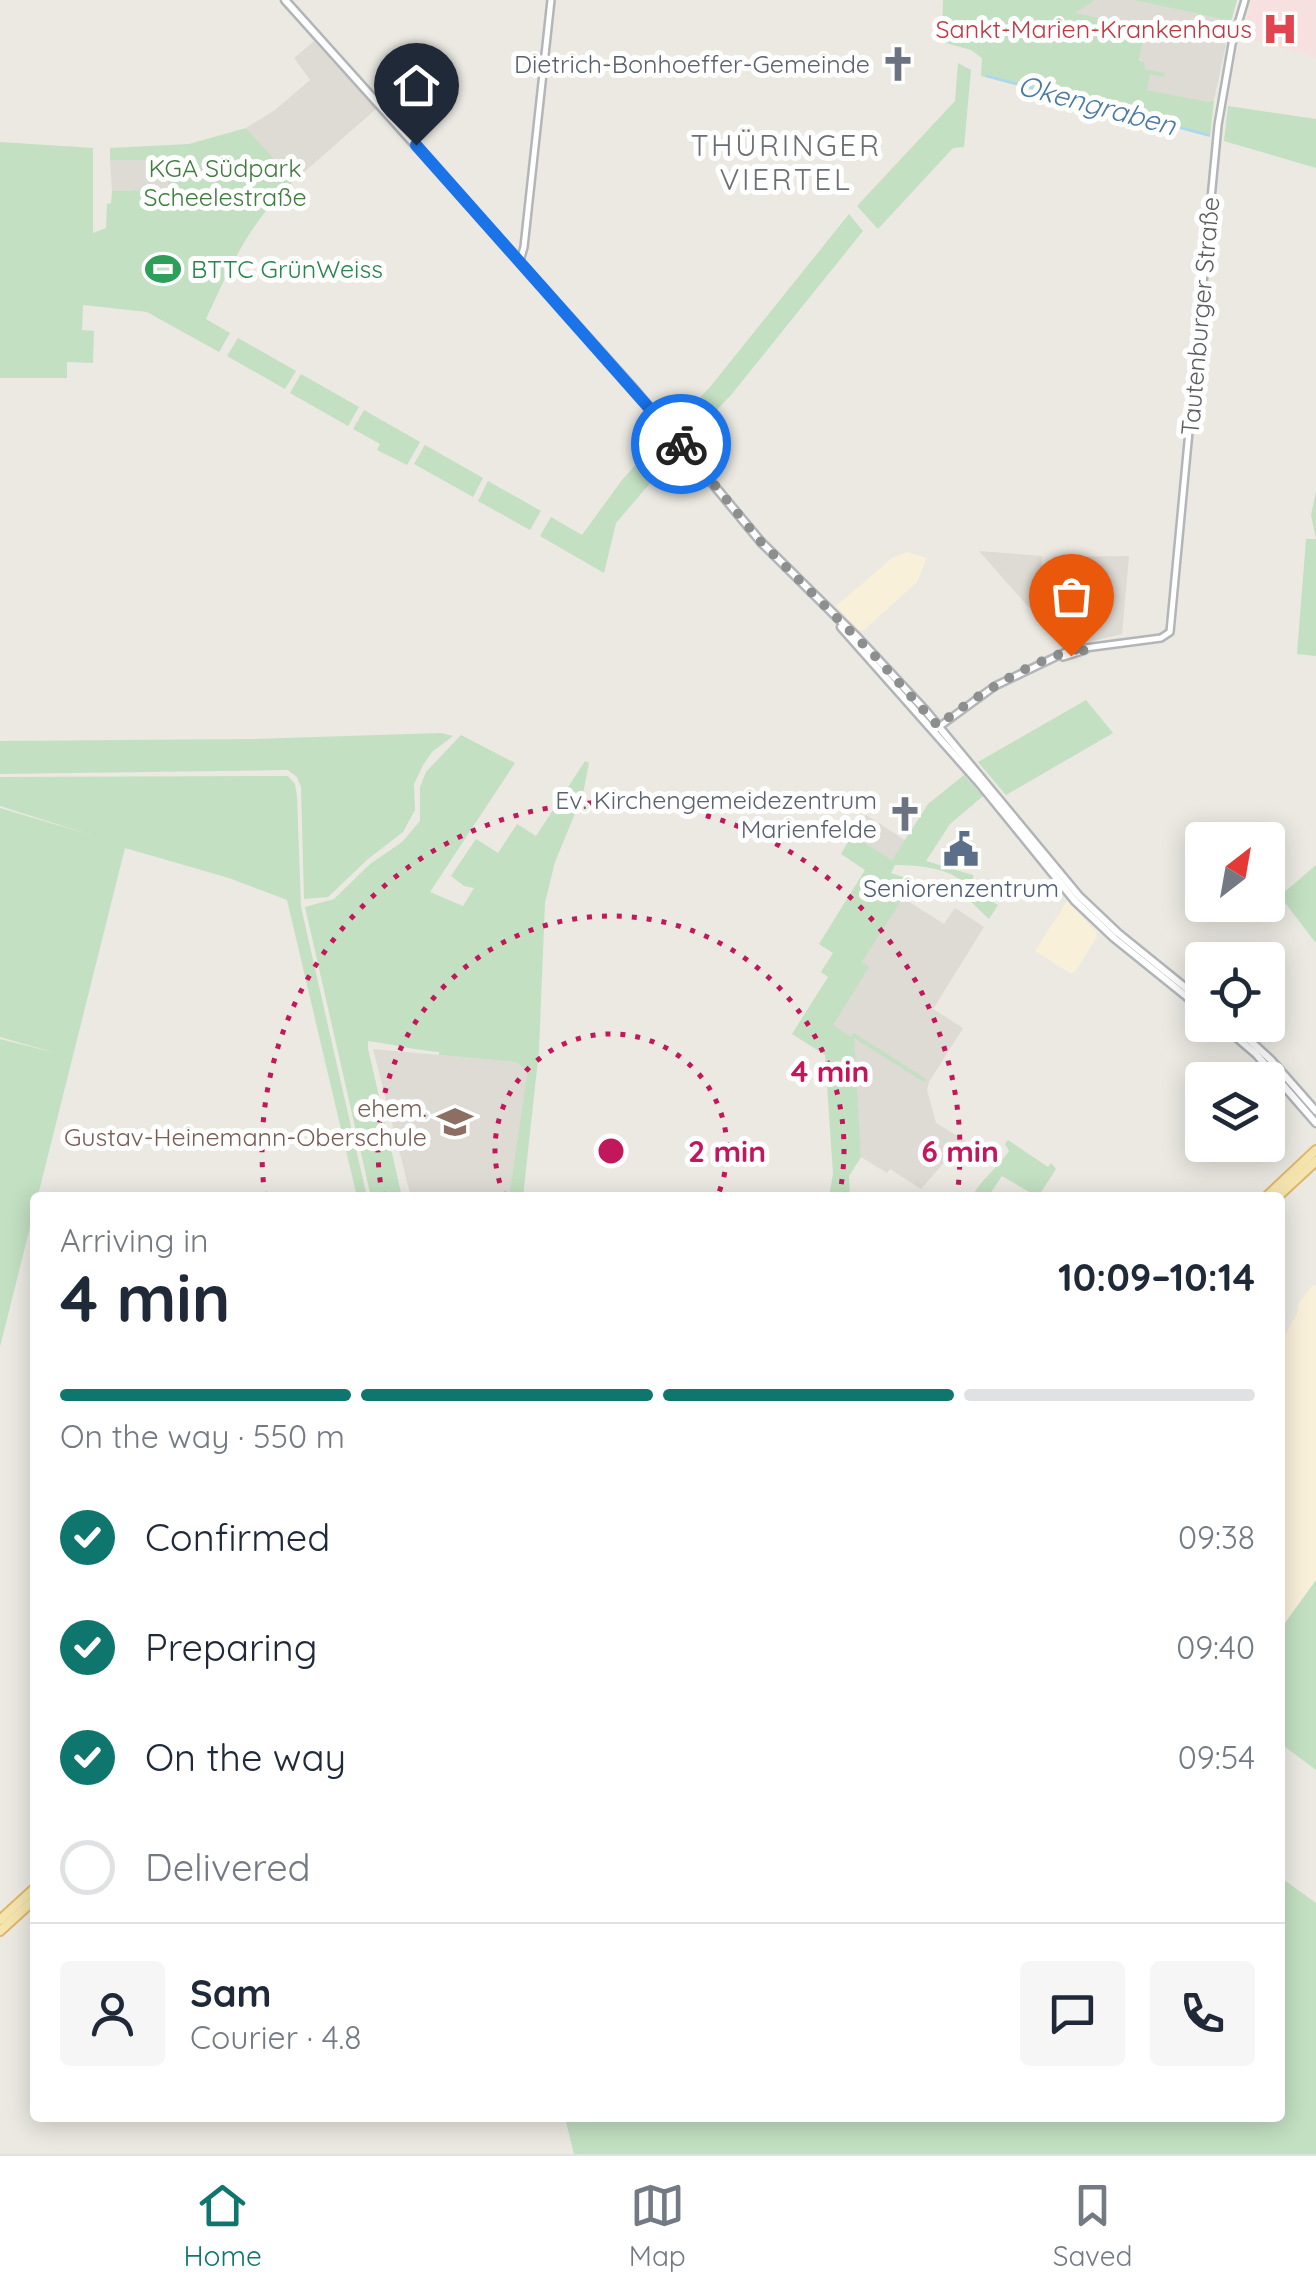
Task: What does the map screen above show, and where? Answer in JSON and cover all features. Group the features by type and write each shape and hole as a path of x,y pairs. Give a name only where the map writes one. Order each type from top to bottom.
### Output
{"main road":[{"path":"285,0 635,390 761,542 936,728 1084,901 1185,987"},
{"path":"936,728 1075,902 1185,995"},
{"path":"1242,1042 1316,1123"},
{"path":"1251,1042 1316,1111"},
{"path":"1271,1192 1316,1150"},
{"path":"1282,1192 1316,1161"},
{"path":"0,1920 30,1893"},
{"path":"0,1932 30,1904"}],"street":[{"path":"520,261 552,0"},
{"name":"Tautenburger Straße","path":"936,728 995,686 1070,650 1168,636 1226,77 1245,0"}],"shaded area":[{"path":"1095,0 1133,0 1231,21 1214,100 1146,90 1150,74 1164,73 1144,69 1144,62 1074,13"},
{"name":"Sankt-Marien-Krankenhaus","path":"1252,0 1316,0 1316,57 1242,37"},
{"path":"314,41 376,109 294,181 246,128 310,80 294,58"},
{"path":"110,160 167,160 168,189 112,191"},
{"path":"979,551 1042,556 1039,619"},
{"path":"907,552 927,558 917,582 864,630 859,630 836,606 892,558"},
{"path":"1129,556 1122,634 1063,648 1049,616 1053,557"},
{"path":"866,815 905,840 892,860 852,835"},
{"path":"903,898 944,924 955,908 984,927 933,1009 963,1028 927,1090 936,1123 967,1142 961,1143 921,1189 890,1169 887,1173 861,1157 853,1039 832,1025 868,968 862,962"},
{"path":"1067,901 1096,931 1097,937 1075,972 1070,973 1035,951"},
{"name":"ehem. Gustav-Heinemann-Oberschule","path":"373,1049 515,1062 529,1070 510,1192 410,1192"},
{"path":"1316,1286 1316,1580 1285,1623 1285,1334 1299,1302"}],"green space":[{"path":"943,0 1095,0 1075,13 1145,28 1139,60 1144,62 1145,69 1165,73 1164,77 1150,74 1147,90 1214,100 1210,137 981,76 982,58 971,50 942,42"},
{"path":"1133,0 1237,0 1231,21"},
{"path":"958,63 971,70 964,147 953,148 878,229 857,206 955,101"},
{"path":"1228,106 1316,119 1316,168 1224,141"},
{"name":"KGA Südpark Scheelestraße","path":"246,128 294,181 253,229 206,319 230,333 219,352 147,312 83,305 82,330 94,331 93,363 67,362 67,378 0,378 0,142 93,148 93,233 106,228 112,191 168,189 167,160 110,160 110,148 189,144"},
{"path":"849,214 863,231 731,395 690,438 676,422 710,387"},
{"path":"238,338 296,371 285,389 227,356"},
{"path":"301,374 359,407 348,426 290,393"},
{"path":"364,410 420,442 407,465 377,450 380,444 353,429"},
{"path":"661,437 675,454 616,523 604,573 540,536 551,517 582,535 622,480"},
{"path":"425,445 483,478 473,497 414,464"},
{"path":"488,481 541,511 530,530 478,501"},
{"path":"1316,491 1316,539 1311,515"},
{"path":"1306,539 1316,539 1316,656 1297,654"},
{"path":"1086,700 1113,733 1006,795 978,762"},
{"path":"441,733 453,736 432,752 423,765 414,784 415,810 403,832 328,897 304,899 301,787 288,770 0,774 0,741"},
{"path":"461,735 515,763 430,892 463,906 474,888 451,876 476,839 498,853 517,824 536,836 585,761 589,763 583,794 555,862 545,903 539,1050 524,1192 510,1192 528,1070 515,1062 439,1055 368,1041 401,1192 370,1192 305,907 334,899 370,864 402,842 420,821 420,787 426,772"},
{"path":"964,775 983,796 950,824 926,861 973,875 974,891 998,905 989,919 964,895 968,888 954,876 925,867 895,865 891,873 914,881 862,962 869,967 833,1025 851,1037 854,1033 926,1079 924,1082 854,1038 861,1157 849,1176 850,1192 830,1192 833,1174 825,1055 792,1034 828,977 821,972 833,953 819,944 865,870 841,854 852,835 892,860 928,804"},
{"path":"288,776 295,784 297,796 301,907 366,1192 356,1192 287,900 229,878 125,848 39,1192 30,1192 30,1227 0,1347 0,1039 56,1053 0,1037 0,808 91,835 0,806 0,777"},
{"path":"1316,865 1315,942 1285,903 1285,892"},
{"path":"1008,1140 1056,1169 1041,1192 1029,1192 1002,1176 991,1192 975,1192 1009,1151 1005,1144"},
{"path":"1316,1580 1316,1770 1285,1747 1285,1623"},
{"path":"1285,1881 1316,1903 1316,2154 574,2154 566,2122 1285,2122"}],"waterway":[{"name":"Okengraben","path":"987,76 1208,135"}],"way so far":[{"path":"681,444 761,542 859,639 938,726 1008,679 1070,650 1088,648 1071,656"}],"place":[{"name":"Sankt-Marien-Krankenhaus","path":"1280,29"},
{"name":"Dietrich-Bonhoeffer-Gemeinde","path":"898,64"},
{"name":"BTTC GrünWeiss","path":"163,269"},
{"name":"Ev. Kirchengemeidezentrum Marienfelde","path":"905,814"},
{"name":"Seniorenzentrum","path":"961,849"},
{"name":"ehem. Gustav-Heinemann-Oberschule","path":"455,1122"}],"district":[{"name":"THÜRINGER VIERTEL","path":"786,163"}],"route":[{"path":"416,145 681,444"}]}
